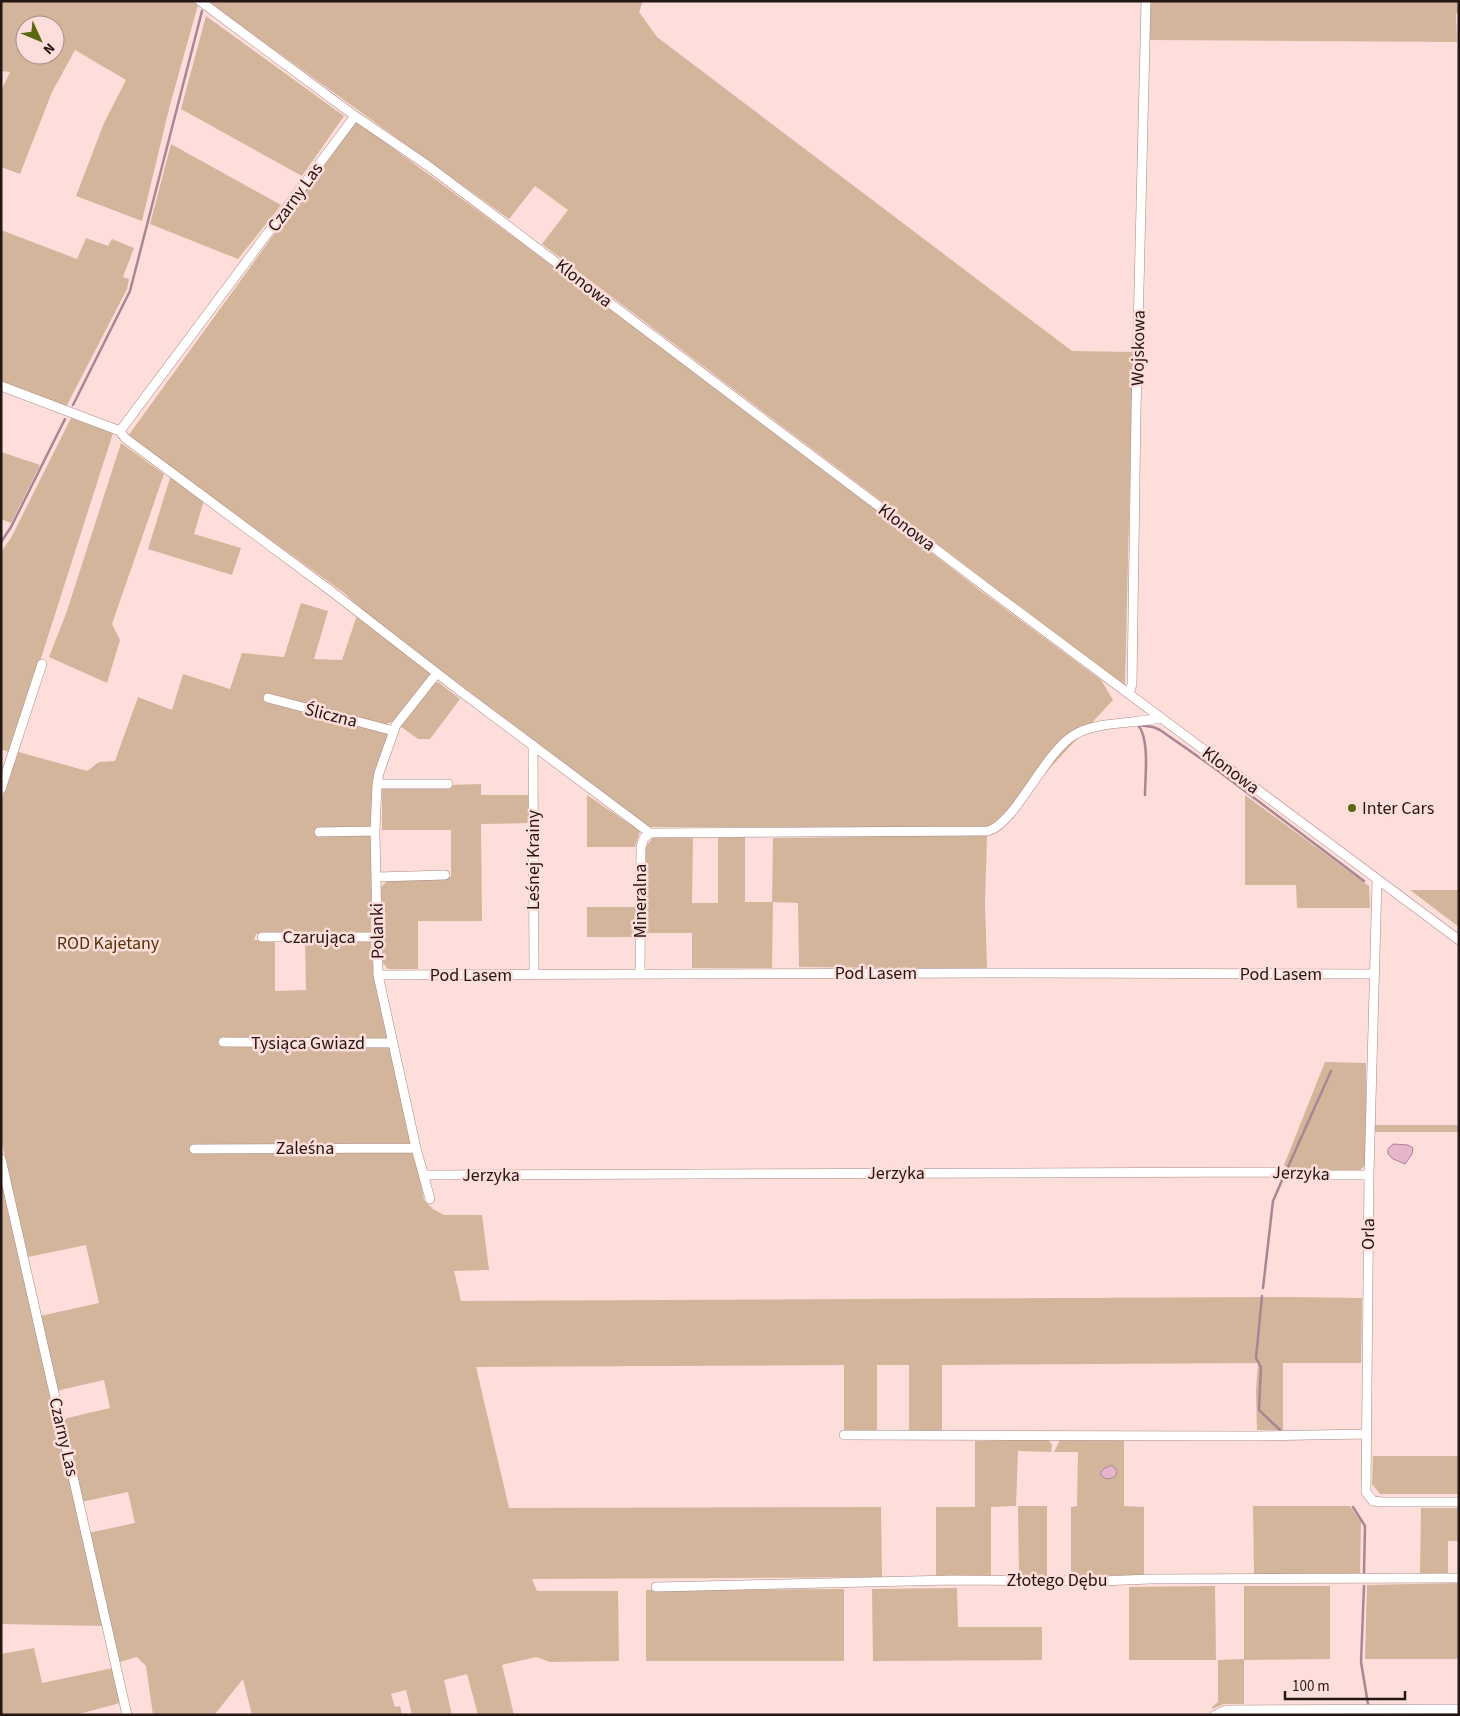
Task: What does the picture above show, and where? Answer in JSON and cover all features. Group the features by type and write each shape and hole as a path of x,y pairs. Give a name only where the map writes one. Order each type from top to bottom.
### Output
{"street":[{"path":"200,1 354,116"},
{"name":"Wojskowa","path":"1129,694 1132,684 1136,402 1146,1"},
{"name":"Czarny Las","path":"120,432 354,116"},
{"name":"Klonowa","path":"354,116 427,165 1160,718 1459,940"},
{"path":"1,386 120,432 125,438 331,591 436,673 650,833 992,830 1007,818 1054,752 1075,734 1098,727 1160,718"},
{"path":"1,789 42,664"},
{"name":"Polanki","path":"430,1199 416,1148 378,975 375,831 376,784 396,725 436,673"},
{"name":"Śliczna","path":"268,698 394,731"},
{"name":"Leśnej Krainy","path":"533,745 534,974"},
{"path":"376,784 448,784"},
{"path":"320,832 375,831"},
{"name":"Mineralna","path":"640,973 641,846 644,838 650,833"},
{"path":"377,877 445,875"},
{"name":"Orla","path":"1377,880 1369,1175 1366,1492 1373,1500 1383,1502 1459,1502"},
{"name":"Czarująca","path":"262,937 376,937"},
{"name":"Pod Lasem","path":"378,975 640,973 1374,974"},
{"name":"Tysiąca Gwiazd","path":"223,1042 392,1043"},
{"name":"Zaleśna","path":"194,1149 416,1148"},
{"name":"Czarny Las","path":"1,1159 127,1715"},
{"name":"Jerzyka","path":"424,1175 1271,1172 1289,1175 1369,1175"},
{"path":"844,1435 1252,1436 1366,1434"},
{"name":"Złotego Dębu","path":"656,1587 952,1580 1102,1581 1150,1579 1459,1578"},
{"path":"1215,1715 1226,1710 1459,1709"}],"green space":[{"path":"1,1 193,1 198,5 170,105 142,221 76,196 104,123 126,80 75,50 52,92 20,174 1,167 1,91 10,72 1,71"},
{"path":"207,1 643,1 639,12 657,37 1072,351 1133,352 1125,686 542,244 568,210 535,186 509,219"},
{"path":"1150,1 1459,1 1459,12 1456,14 1457,42 1148,40"},
{"path":"206,16 344,116 302,176 181,109"},
{"path":"356,121 587,291 1101,680 1113,700 987,836 985,903 987,969 799,967 798,903 773,902 772,968 692,968 692,933 645,933 646,847 653,837 693,838 692,903 718,903 718,838 745,837 745,902 772,902 773,838 859,837 941,833 858,827 649,827 369,616 344,593 128,436"},
{"path":"171,144 281,205 238,259 150,224"},
{"path":"1,230 77,259 86,238 108,246 112,239 134,248 123,277 129,279 127,289 66,407 1,383"},
{"path":"71,418 113,433 42,655 8,752 1,749 1,552 11,538"},
{"path":"121,443 164,474 112,624 120,640 107,683 49,657 67,611"},
{"path":"1,452 40,465 11,523 1,519"},
{"path":"171,475 204,500 194,534 241,548 232,575 148,549"},
{"name":"ROD Kajetany","path":"301,603 328,611 314,659 342,660 357,615 432,673 394,721 384,725 267,695 265,702 389,734 372,835 371,933 256,934 254,940 275,941 275,991 306,990 305,941 371,942 374,980 389,1036 385,1039 221,1039 220,1046 392,1045 413,1144 193,1152 415,1153 424,1200 433,1209 444,1215 482,1215 489,1270 454,1271 461,1301 1362,1298 1361,1363 1283,1363 1283,1430 1257,1430 1256,1391 1258,1363 942,1365 942,1431 909,1431 909,1365 877,1365 877,1431 844,1431 844,1365 476,1367 509,1508 881,1507 882,1577 532,1579 537,1591 618,1591 619,1661 550,1662 536,1657 502,1665 514,1715 478,1715 467,1674 444,1680 452,1715 412,1715 406,1690 391,1694 395,1707 400,1706 402,1715 252,1715 243,1679 215,1714 153,1715 146,1666 137,1657 120,1662 88,1533 135,1523 128,1492 81,1502 63,1419 110,1408 104,1380 56,1391 40,1316 99,1303 86,1245 28,1257 1,1139 1,802 15,751 87,771 99,762 115,761 138,697 172,710 183,674 230,689 242,653 284,657"},
{"path":"438,682 460,699 430,739 418,739 400,726 431,684"},
{"path":"481,784 481,795 529,795 530,823 481,824 482,921 418,921 418,969 388,969 383,963 381,887 388,880 451,877 451,830 382,830 382,787"},
{"path":"587,795 640,831 635,847 587,847"},
{"path":"1245,795 1369,886 1370,908 1297,908 1296,885 1245,885"},
{"path":"1410,890 1459,890 1459,927"},
{"path":"587,907 635,907 636,937 587,937"},
{"path":"1325,1062 1366,1063 1366,1164 1360,1170 1291,1170 1284,1165"},
{"path":"1375,1125 1459,1125 1459,1132 1375,1132"},
{"path":"1,1175 103,1626 1,1624"},
{"path":"1048,1439 1052,1445 1051,1452 1018,1451 1016,1506 991,1507 991,1576 936,1576 936,1507 975,1507 975,1441"},
{"path":"1060,1440 1124,1440 1124,1506 1144,1507 1144,1575 1071,1576 1071,1507 1077,1506 1078,1452 1054,1452"},
{"path":"1373,1456 1459,1456 1459,1494 1380,1494 1372,1484"},
{"path":"1018,1506 1047,1506 1047,1576 1019,1576"},
{"path":"1253,1506 1350,1506 1361,1522 1360,1573 1254,1574"},
{"path":"1421,1508 1459,1508 1459,1541 1448,1541 1448,1573 1420,1574"},
{"path":"1459,1583 1459,1659 1365,1659 1367,1585"},
{"path":"1215,1586 1216,1660 1129,1660 1129,1587"},
{"path":"1244,1586 1330,1586 1330,1659 1244,1660 1244,1704 1224,1704 1212,1709 1218,1702 1218,1660 1244,1659"},
{"path":"957,1588 958,1627 1042,1627 1042,1660 873,1661 872,1589"},
{"path":"844,1589 844,1661 646,1661 646,1590"},
{"path":"34,1648 42,1683 113,1668 120,1703 75,1715 1,1715 1,1654"}],"shaded area":[{"path":"1393,1144 1408,1145 1413,1148 1412,1154 1405,1164 1393,1159 1388,1154 1388,1149"},
{"path":"1112,1465 1117,1471 1116,1475 1111,1479 1106,1479 1101,1475 1101,1472"}],"waterway":[{"path":"73,405 130,291 202,11"},
{"path":"1,542 11,527 65,419"},
{"path":"1145,795 1145,749 1142,731 1138,725 1160,730 1213,767 1364,881"},
{"path":"1288,1167 1331,1071"},
{"path":"1263,1288 1273,1201 1283,1178"},
{"path":"1262,1296 1256,1358 1261,1367 1259,1410 1280,1430"},
{"path":"1353,1507 1365,1526 1364,1573"},
{"path":"1364,1586 1361,1662 1368,1704"}],"place":[{"name":"Inter Cars","path":"1352,808"}]}
